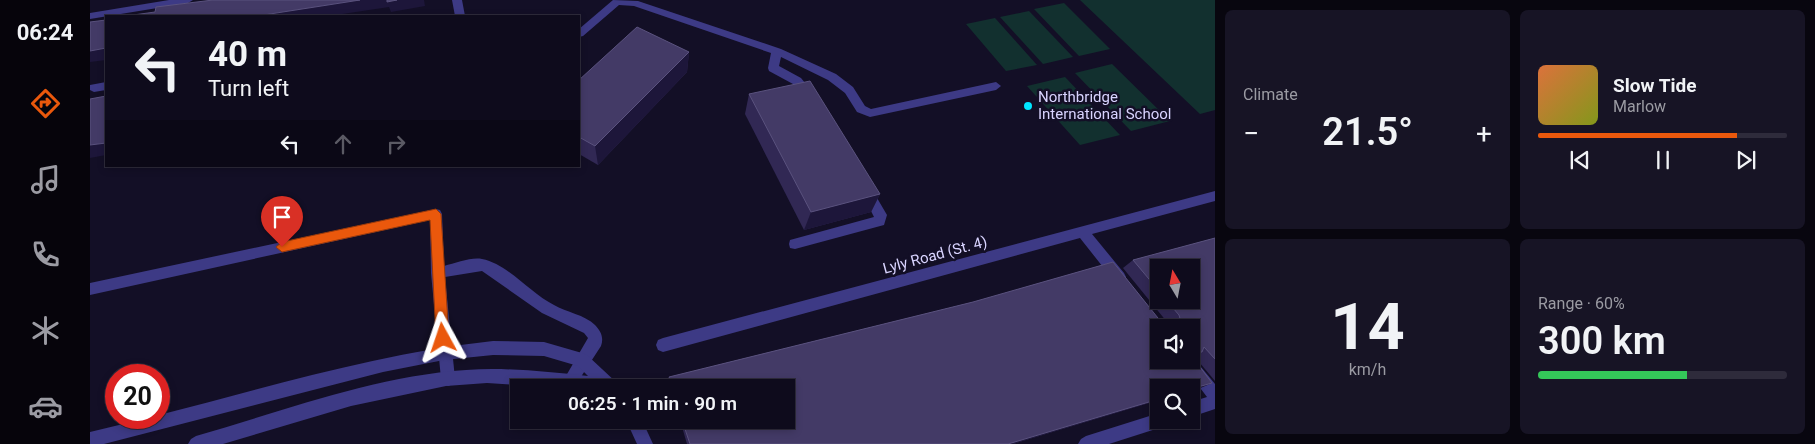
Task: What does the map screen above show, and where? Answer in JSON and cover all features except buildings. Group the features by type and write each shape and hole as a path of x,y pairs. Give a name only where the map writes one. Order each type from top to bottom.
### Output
{"street":[{"path":"90,16 188,0"},
{"path":"457,0 460,15"},
{"path":"580,33 608,8 625,1 777,51 832,77 849,90 861,109 870,113 996,86"},
{"path":"777,51 773,68 802,85 814,103"},
{"path":"94,88 105,86"},
{"path":"795,244 877,223 882,220 879,211 859,178"},
{"name":"Lyly Road (St. 4)","path":"663,346 1215,196"},
{"path":"90,289 436,214 438,274 444,354 448,379"},
{"path":"1083,232 1130,291"},
{"path":"438,274 474,265 482,265 492,269 546,308 589,328 595,335 596,341 571,379"},
{"path":"90,440 383,365 444,354 493,348 544,349 582,360 603,379"},
{"path":"1193,369 1215,396"},
{"path":"196,444 386,390 448,379 503,376 543,379"},
{"path":"1200,407 1215,402"},
{"path":"1086,444 1150,423"},
{"path":"638,429 646,444"}],"green space":[{"path":"1080,0 1215,0 1215,110 1200,114"},
{"path":"1064,3 1110,49 1079,56 1034,9"},
{"path":"1029,11 1073,57 1043,64 1000,17"},
{"path":"995,18 1037,65 1006,71 966,24"},
{"path":"1112,64 1170,121 1131,131 1075,73"},
{"path":"1065,77 1120,135 1080,145 1027,86"}],"place":[{"name":"Northbridge International School","path":"1028,106"}],"route":[{"path":"282,247 436,214 443,338"}]}
